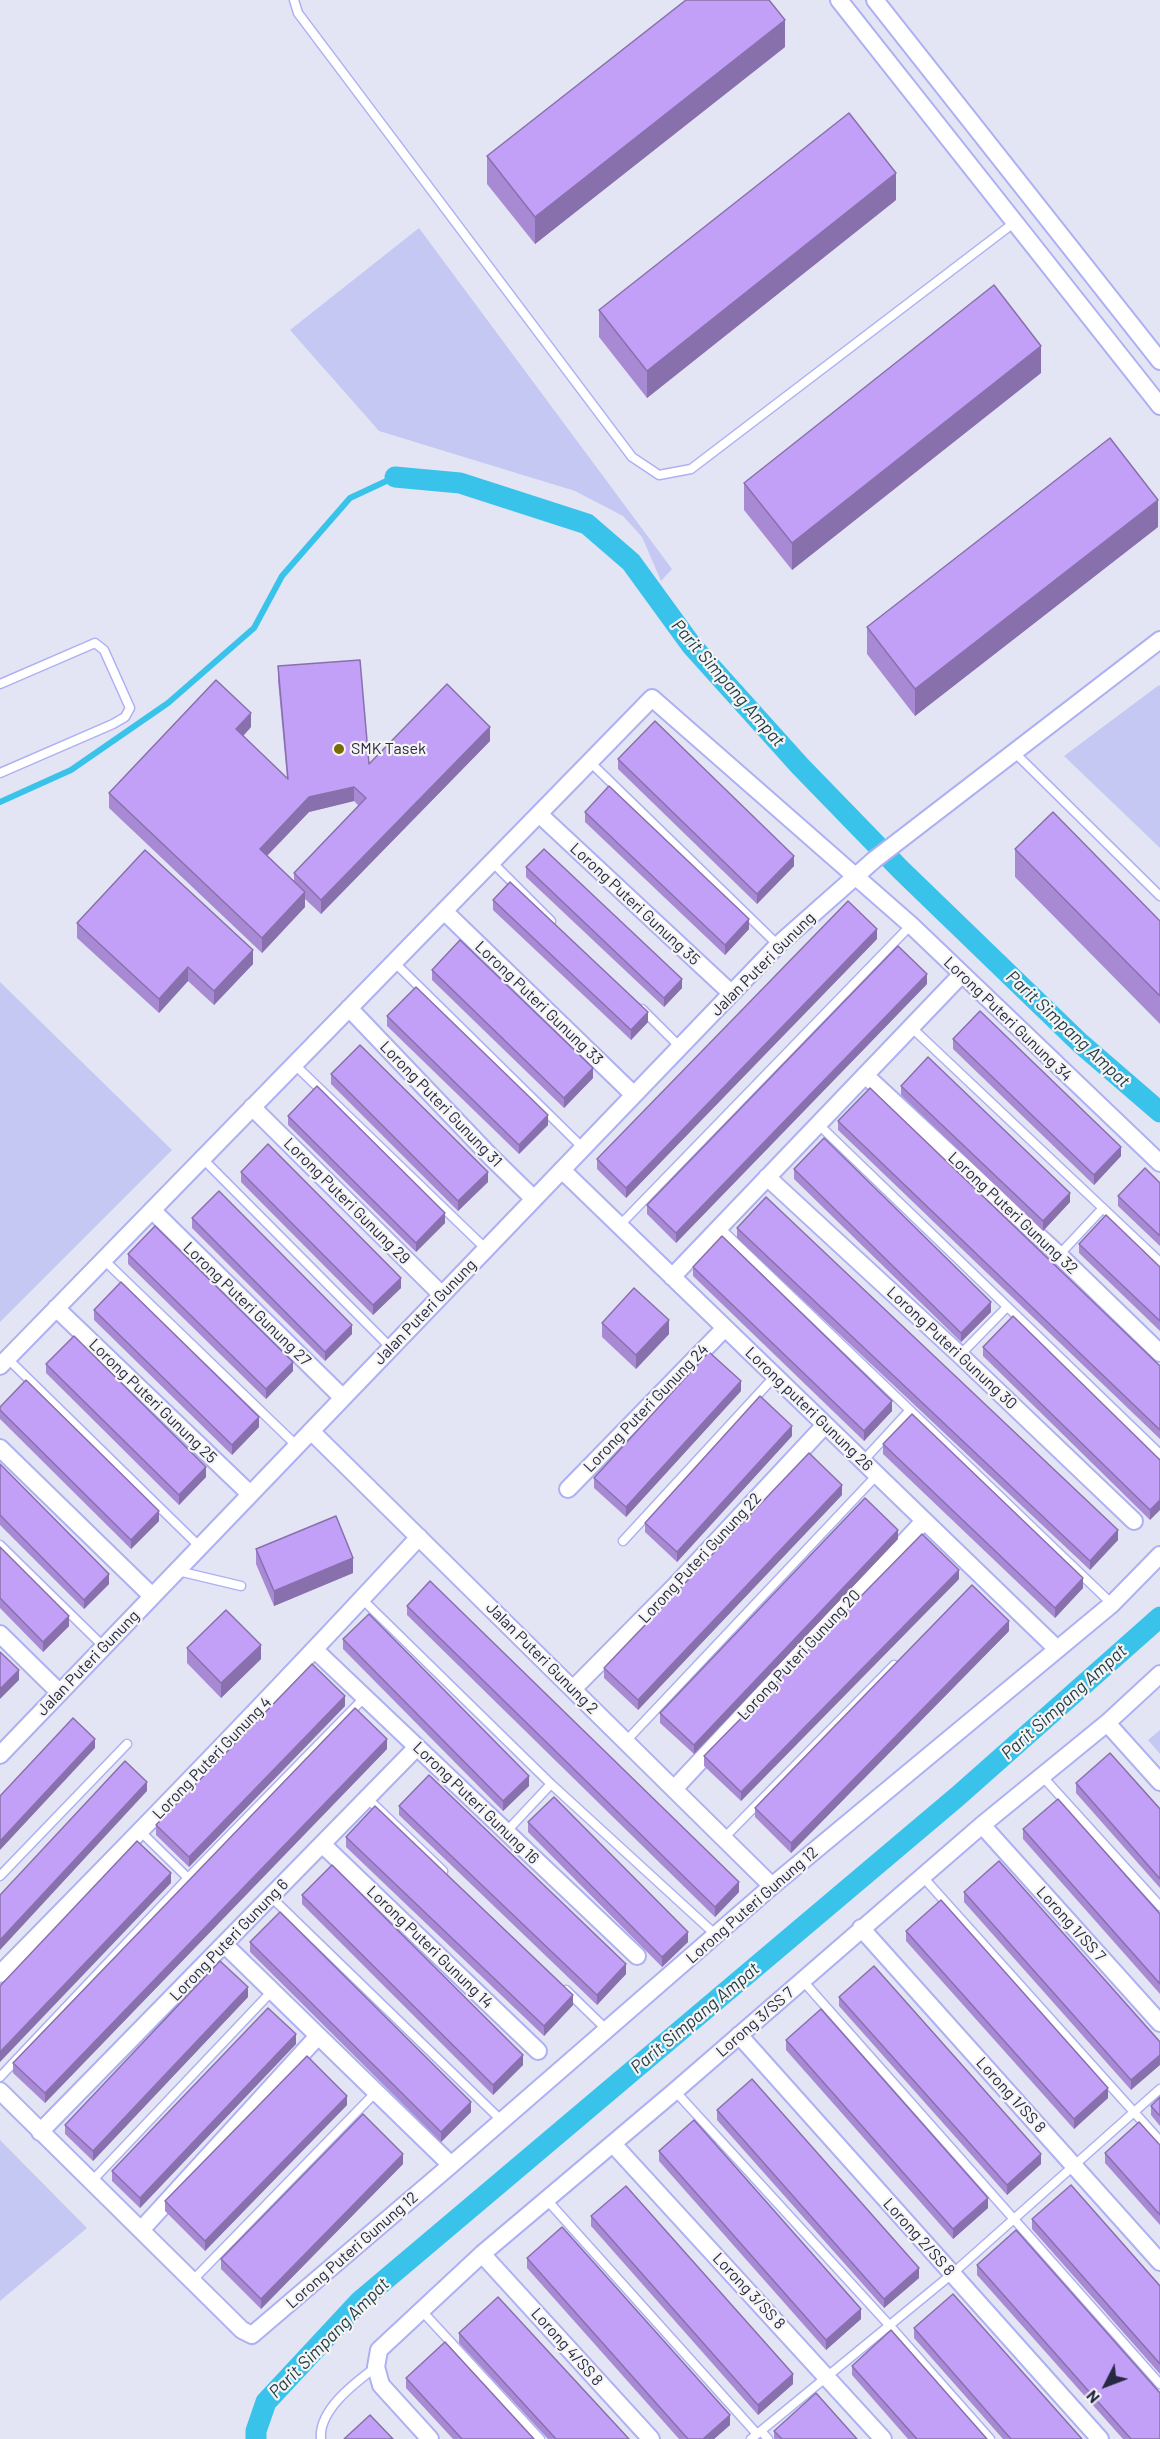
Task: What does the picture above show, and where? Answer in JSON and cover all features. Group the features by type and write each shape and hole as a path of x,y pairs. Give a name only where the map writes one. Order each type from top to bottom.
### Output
{"street":[{"path":"839,0 1160,406"},
{"path":"875,0 1160,361"},
{"path":"880,50 901,34"},
{"name":"Jalan Puteri Gunung","path":"2,1748 60,1693 778,945 874,860 1160,640"},
{"name":"Lorong Puteri Gunung 34","path":"590,762 652,698 911,925 1160,1163"},
{"path":"4,1362 590,762"},
{"name":"Lorong Puteri Gunung 35","path":"539,814 731,993"},
{"name":"Lorong Puteri Gunung 33","path":"444,911 634,1095"},
{"path":"672,1277 961,975"},
{"name":"Lorong Puteri Gunung 31","path":"349,1008 490,1157 534,1199"},
{"name":"Lorong Puteri Gunung 32","path":"865,1075 1059,1255 1160,1353"},
{"name":"Lorong Puteri Gunung 29","path":"252,1107 442,1295"},
{"name":"Lorong puteri Gunung 26","path":"562,1170 924,1521 977,1580 1056,1648"},
{"name":"Lorong Puteri Gunung 30","path":"768,1177 1134,1521"},
{"name":"Lorong Puteri Gunung 27","path":"152,1210 343,1398"},
{"name":"Lorong Puteri Gunung 25","path":"56,1308 250,1494"},
{"name":"Lorong Puteri Gunung 24","path":"568,1489 725,1328"},
{"name":"Lorong Puteri Gunung 22","path":"573,1689 673,1588 825,1425"},
{"name":"Jalan Puteri Gunung 2","path":"311,1431 772,1886"},
{"path":"0,1448 152,1596"},
{"name":"Lorong Puteri Gunung 20","path":"674,1789 924,1521"},
{"name":"Lorong Puteri Gunung 4","path":"0,1974 141,1832 315,1650 419,1537"},
{"path":"1056,1648 1112,1604 1160,1555"},
{"path":"0,1634 60,1693"},
{"name":"Lorong Puteri Gunung 12","path":"192,2281 242,2330 252,2334 451,2165 772,1886 1056,1648"},
{"name":"Lorong Puteri Gunung 16","path":"315,1650 637,1956"},
{"name":"Lorong 3/SS 7","path":"376,2367 379,2350 482,2254 675,2091 922,1876 1107,1723 1160,1674"},
{"path":"1107,1723 1160,1782"},
{"name":"Lorong Puteri Gunung 6","path":"40,2132 417,1747"},
{"name":"Lorong 1/SS 7","path":"982,1826 1160,2023"},
{"name":"Lorong Puteri Gunung 14","path":"322,1844 538,2051"},
{"name":"Lorong 1/SS 8","path":"861,1928 1160,2262"},
{"path":"224,1944 451,2165"},
{"name":"Lorong 2/SS 8","path":"739,2035 1100,2439"},
{"path":"141,2230 318,2036"},
{"path":"0,2091 192,2281"},
{"name":"Lorong 3/SS 8","path":"613,2144 883,2439"},
{"name":"Lorong 4/SS 8","path":"482,2254 651,2439"},
{"path":"376,2367 381,2385 430,2439"}],"lane":[{"path":"294,0 297,14 632,457 659,475 691,469 1015,222"},
{"path":"0,684 95,643 104,650 130,708 125,717 113,724 0,772"},
{"path":"1014,752 1160,896"},
{"path":"590,762 778,945"},
{"path":"492,862 560,929"},
{"path":"620,1226 911,925"},
{"path":"394,962 583,1148"},
{"path":"637,1005 680,1047"},
{"path":"911,1027 1160,1262"},
{"path":"294,1064 486,1249"},
{"path":"818,1124 1160,1454"},
{"path":"202,1158 391,1348"},
{"path":"1059,1255 1103,1208"},
{"path":"719,1227 1112,1604"},
{"path":"104,1260 297,1446"},
{"path":"960,1355 1007,1308"},
{"path":"4,1362 200,1547"},
{"path":"623,1541 775,1376"},
{"path":"863,1461 910,1410"},
{"path":"626,1741 877,1475"},
{"path":"0,1545 104,1647"},
{"path":"177,1570 241,1586"},
{"path":"362,1599 551,1784 716,1935"},
{"path":"724,1838 898,1661"},
{"path":"0,2077 188,1878 365,1697"},
{"path":"0,1876 127,1744"},
{"path":"1042,1776 1160,1906"},
{"path":"506,1832 551,1784"},
{"path":"367,1798 453,1881"},
{"path":"141,1832 188,1878"},
{"path":"922,1876 1160,2141"},
{"path":"271,1897 502,2121"},
{"path":"556,1980 607,2030"},
{"path":"803,1981 1160,2384"},
{"path":"92,2182 273,1991"},
{"path":"756,2434 952,2274 1160,2089"},
{"path":"675,2091 990,2439"},
{"path":"192,2281 376,2092"},
{"path":"547,2200 756,2434 768,2439"},
{"path":"421,2310 540,2439"},
{"path":"321,2439 320,2433 334,2403 352,2385 376,2367"}],"shaded area":[{"path":"419,228 672,569 661,581 642,537 623,516 575,491 379,431 290,330"},
{"path":"1160,686 1160,848 1064,756"},
{"path":"0,982 172,1150 0,1322"},
{"path":"1160,1730 1160,1754 1148,1740"},
{"path":"0,2140 87,2228 0,2301"}],"building":[{"path":"686,0 769,0 785,20 535,217 487,156"},
{"path":"849,113 896,173 647,371 599,310"},
{"path":"994,285 1041,346 792,543 744,483"},
{"path":"1110,438 1158,500 915,689 867,627"},
{"path":"360,660 369,764 447,684 490,727 321,900 294,873 366,798 354,787 309,797 260,849 305,892 262,938 109,793 216,680 251,713 236,729 288,779 278,666"},
{"path":"655,721 794,856 757,894 618,759"},
{"path":"609,786 749,919 725,945 585,812"},
{"path":"1053,812 1160,921 1160,996 1015,849"},
{"path":"544,849 682,979 664,998 526,867"},
{"path":"145,850 253,950 214,991 188,967 159,999 77,923"},
{"path":"510,882 648,1012 631,1030 493,900"},
{"path":"848,901 877,929 626,1188 597,1159"},
{"path":"460,940 593,1068 564,1098 432,970"},
{"path":"898,946 927,974 676,1233 647,1205"},
{"path":"416,987 548,1115 519,1145 387,1016"},
{"path":"980,1011 1121,1147 1094,1175 953,1039"},
{"path":"360,1045 488,1172 458,1201 331,1074"},
{"path":"928,1057 1070,1193 1043,1221 901,1086"},
{"path":"317,1086 445,1213 416,1243 288,1116"},
{"path":"870,1088 1160,1366 1160,1430 838,1121"},
{"path":"824,1138 991,1302 961,1333 794,1169"},
{"path":"268,1144 401,1278 373,1305 241,1172"},
{"path":"1145,1168 1160,1183 1160,1236 1118,1196"},
{"path":"219,1191 352,1325 325,1352 192,1218"},
{"path":"766,1197 1118,1530 1090,1561 737,1228"},
{"path":"1106,1215 1160,1267 1160,1321 1079,1244"},
{"path":"155,1226 293,1362 266,1389 128,1254"},
{"path":"722,1236 892,1401 864,1431 693,1267"},
{"path":"121,1282 259,1417 232,1445 94,1310"},
{"path":"634,1288 669,1320 636,1355 602,1323"},
{"path":"1013,1316 1160,1460 1160,1500 1150,1510 983,1347"},
{"path":"74,1336 206,1467 179,1495 46,1364"},
{"path":"709,1352 741,1381 626,1507 594,1478"},
{"path":"26,1380 159,1511 131,1540 0,1410 0,1407"},
{"path":"760,1396 792,1426 677,1552 645,1523"},
{"path":"912,1414 1083,1578 1055,1608 883,1444"},
{"path":"809,1453 842,1485 638,1700 604,1668"},
{"path":"0,1464 109,1574 84,1600 0,1515"},
{"path":"865,1498 898,1530 694,1745 660,1713"},
{"path":"336,1516 353,1558 274,1591 256,1549"},
{"path":"922,1534 959,1570 741,1792 704,1756"},
{"path":"0,1547 69,1616 43,1642 0,1598"},
{"path":"430,1581 739,1882 715,1907 407,1606"},
{"path":"972,1585 1009,1621 791,1843 755,1808"},
{"path":"226,1610 261,1645 221,1683 187,1648"},
{"path":"369,1614 529,1776 503,1801 343,1639"},
{"path":"0,1652 19,1670 0,1689"},
{"path":"312,1664 345,1696 189,1857 156,1825"},
{"path":"355,1708 387,1739 45,2093 13,2063"},
{"path":"73,1718 95,1739 0,1841 0,1796"},
{"path":"1110,1753 1160,1809 1160,1879 1076,1783"},
{"path":"125,1761 147,1782 0,1940 0,1895"},
{"path":"429,1775 626,1964 597,1995 399,1806"},
{"path":"554,1797 688,1932 662,1957 528,1822"},
{"path":"1058,1799 1160,1914 1160,1984 1023,1829"},
{"path":"375,1806 573,1995 544,2026 346,1837"},
{"path":"137,1841 171,1873 0,2052 0,1986"},
{"path":"999,1861 1160,2042 1160,2055 1131,2080 964,1892"},
{"path":"332,1865 523,2055 493,2085 302,1895"},
{"path":"941,1900 1108,2088 1074,2119 906,1931"},
{"path":"280,1912 471,2102 441,2132 250,1942"},
{"path":"220,1961 248,1987 93,2151 65,2125"},
{"path":"874,1966 1041,2154 1007,2185 839,1997"},
{"path":"268,2008 296,2034 140,2198 112,2171"},
{"path":"821,2009 988,2198 953,2229 786,2040"},
{"path":"307,2056 347,2096 205,2241 165,2201"},
{"path":"752,2079 919,2268 884,2299 717,2110"},
{"path":"1160,2097 1160,2116 1151,2106"},
{"path":"363,2114 403,2154 261,2299 221,2259"},
{"path":"694,2120 861,2309 826,2340 659,2151"},
{"path":"1139,2122 1160,2145 1160,2215 1105,2153"},
{"path":"1071,2185 1160,2286 1160,2364 1032,2219"},
{"path":"626,2186 793,2374 758,2405 591,2216"},
{"path":"562,2227 730,2415 703,2439 688,2439 527,2258"},
{"path":"1016,2230 1160,2393 1160,2439 1131,2439 977,2265"},
{"path":"953,2294 1082,2439 1011,2439 914,2328"},
{"path":"498,2297 629,2439 556,2439 459,2333"},
{"path":"891,2330 987,2439 917,2439 852,2366"},
{"path":"445,2342 534,2439 462,2439 406,2378"},
{"path":"816,2393 857,2439 782,2439 774,2431"},
{"path":"370,2415 393,2439 344,2439"}],"waterway":[{"name":"Parit Simpang Ampat","path":"0,802 71,770 168,703 254,628 282,576 350,498 395,477"},
{"name":"Parit Simpang Ampat","path":"395,477 460,483 587,524 631,562 692,646 800,766 901,870 1080,1043 1160,1112"},
{"name":"Parit Simpang Ampat","path":"256,2439 256,2431 266,2402 360,2301 958,1796 1160,1617"}],"place":[{"name":"SMK Tasek","path":"339,749"}]}
